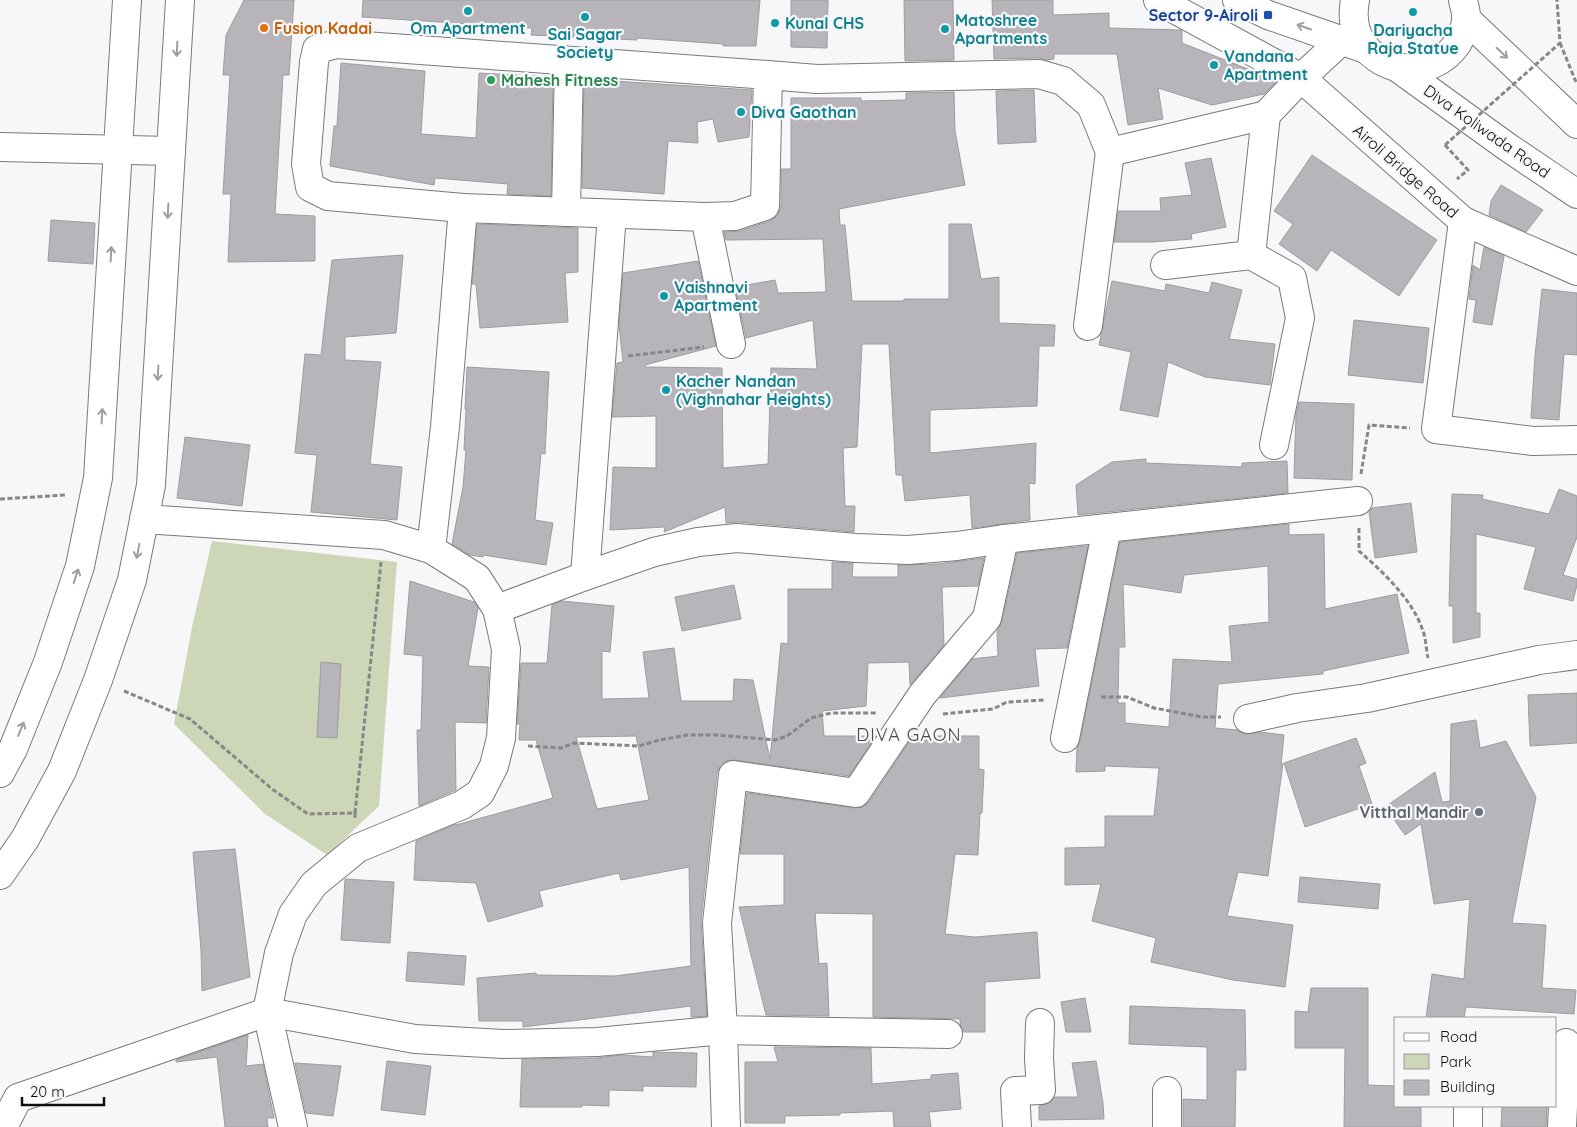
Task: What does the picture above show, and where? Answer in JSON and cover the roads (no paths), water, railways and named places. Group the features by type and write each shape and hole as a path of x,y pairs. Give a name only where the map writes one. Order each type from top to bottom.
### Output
{"street":[{"path":"0,773 13,749 48,662 80,566 98,478 127,0"},
{"path":"0,875 25,839 62,771 98,680 132,580 151,485 180,0"},
{"name":"Airoli Bridge Road","path":"1158,0 1301,78 1462,221 1577,271"},
{"path":"1237,0 1268,15 1354,45"},
{"path":"1110,152 1266,115 1301,78 1354,45 1357,33 1353,15 1355,0"},
{"path":"1398,68 1417,69 1435,63 1450,53 1461,37 1465,10"},
{"path":"1465,10 1577,124"},
{"path":"768,75 764,206 735,216 612,214 463,208 328,196 310,187 306,164 314,62 318,49 338,44 768,75 817,79 1038,74 1063,81 1091,105 1110,152 1088,326"},
{"name":"Diva Koliwada Road","path":"1354,45 1381,61 1398,68 1506,146 1577,194"},
{"path":"566,212 569,61"},
{"path":"1251,255 1266,115"},
{"path":"0,147 171,151"},
{"path":"431,549 445,427 463,208"},
{"path":"585,576 612,214"},
{"path":"705,216 732,344"},
{"path":"1462,221 1436,429 1532,441 1577,440"},
{"path":"1165,266 1251,255 1292,278 1300,318 1274,445"},
{"path":"498,609 654,552 698,542 737,538 856,548 908,550 1358,501"},
{"path":"144,520 384,534 431,549 477,578 498,609 506,649 501,738 494,766 480,793 462,805 358,848 314,884 293,914 279,953 268,1012 293,1127"},
{"path":"1066,738 1107,528"},
{"path":"726,1127 717,923 733,775 856,793 922,695 987,618 1004,539"},
{"path":"1248,718 1297,708 1367,698 1539,660 1577,655"},
{"path":"3,1127 9,1092 268,1012 415,1039 503,1044 597,1042 723,1030 948,1034"},
{"path":"1017,1127 1015,1092 1041,1090 1039,1058 1040,1023"},
{"path":"1562,1127 1566,1043"},
{"path":"1167,1091 1167,1127"},
{"path":"1468,1107 1468,1127"}],"place":[{"name":"Om Apartment","path":"468,11"},
{"name":"Dariyacha Raja Statue","path":"1413,12"},
{"name":"Sector 9-Airoli","path":"1268,15"},
{"name":"Sai Sagar Society","path":"585,17"},
{"name":"Kunal CHS","path":"775,23"},
{"name":"Fusion Kadai","path":"264,28"},
{"name":"Matoshree Apartments","path":"945,29"},
{"name":"Vandana Apartment","path":"1214,65"},
{"name":"Mahesh Fitness","path":"491,80"},
{"name":"Diva Gaothan","path":"741,112"},
{"name":"Vaishnavi Apartment","path":"664,296"},
{"name":"Kacher Nandan (Vighnahar Heights)","path":"666,390"},
{"name":"Vitthal Mandir","path":"1479,812"}],"district":[{"name":"DIVA GAON","path":"909,734"}]}
